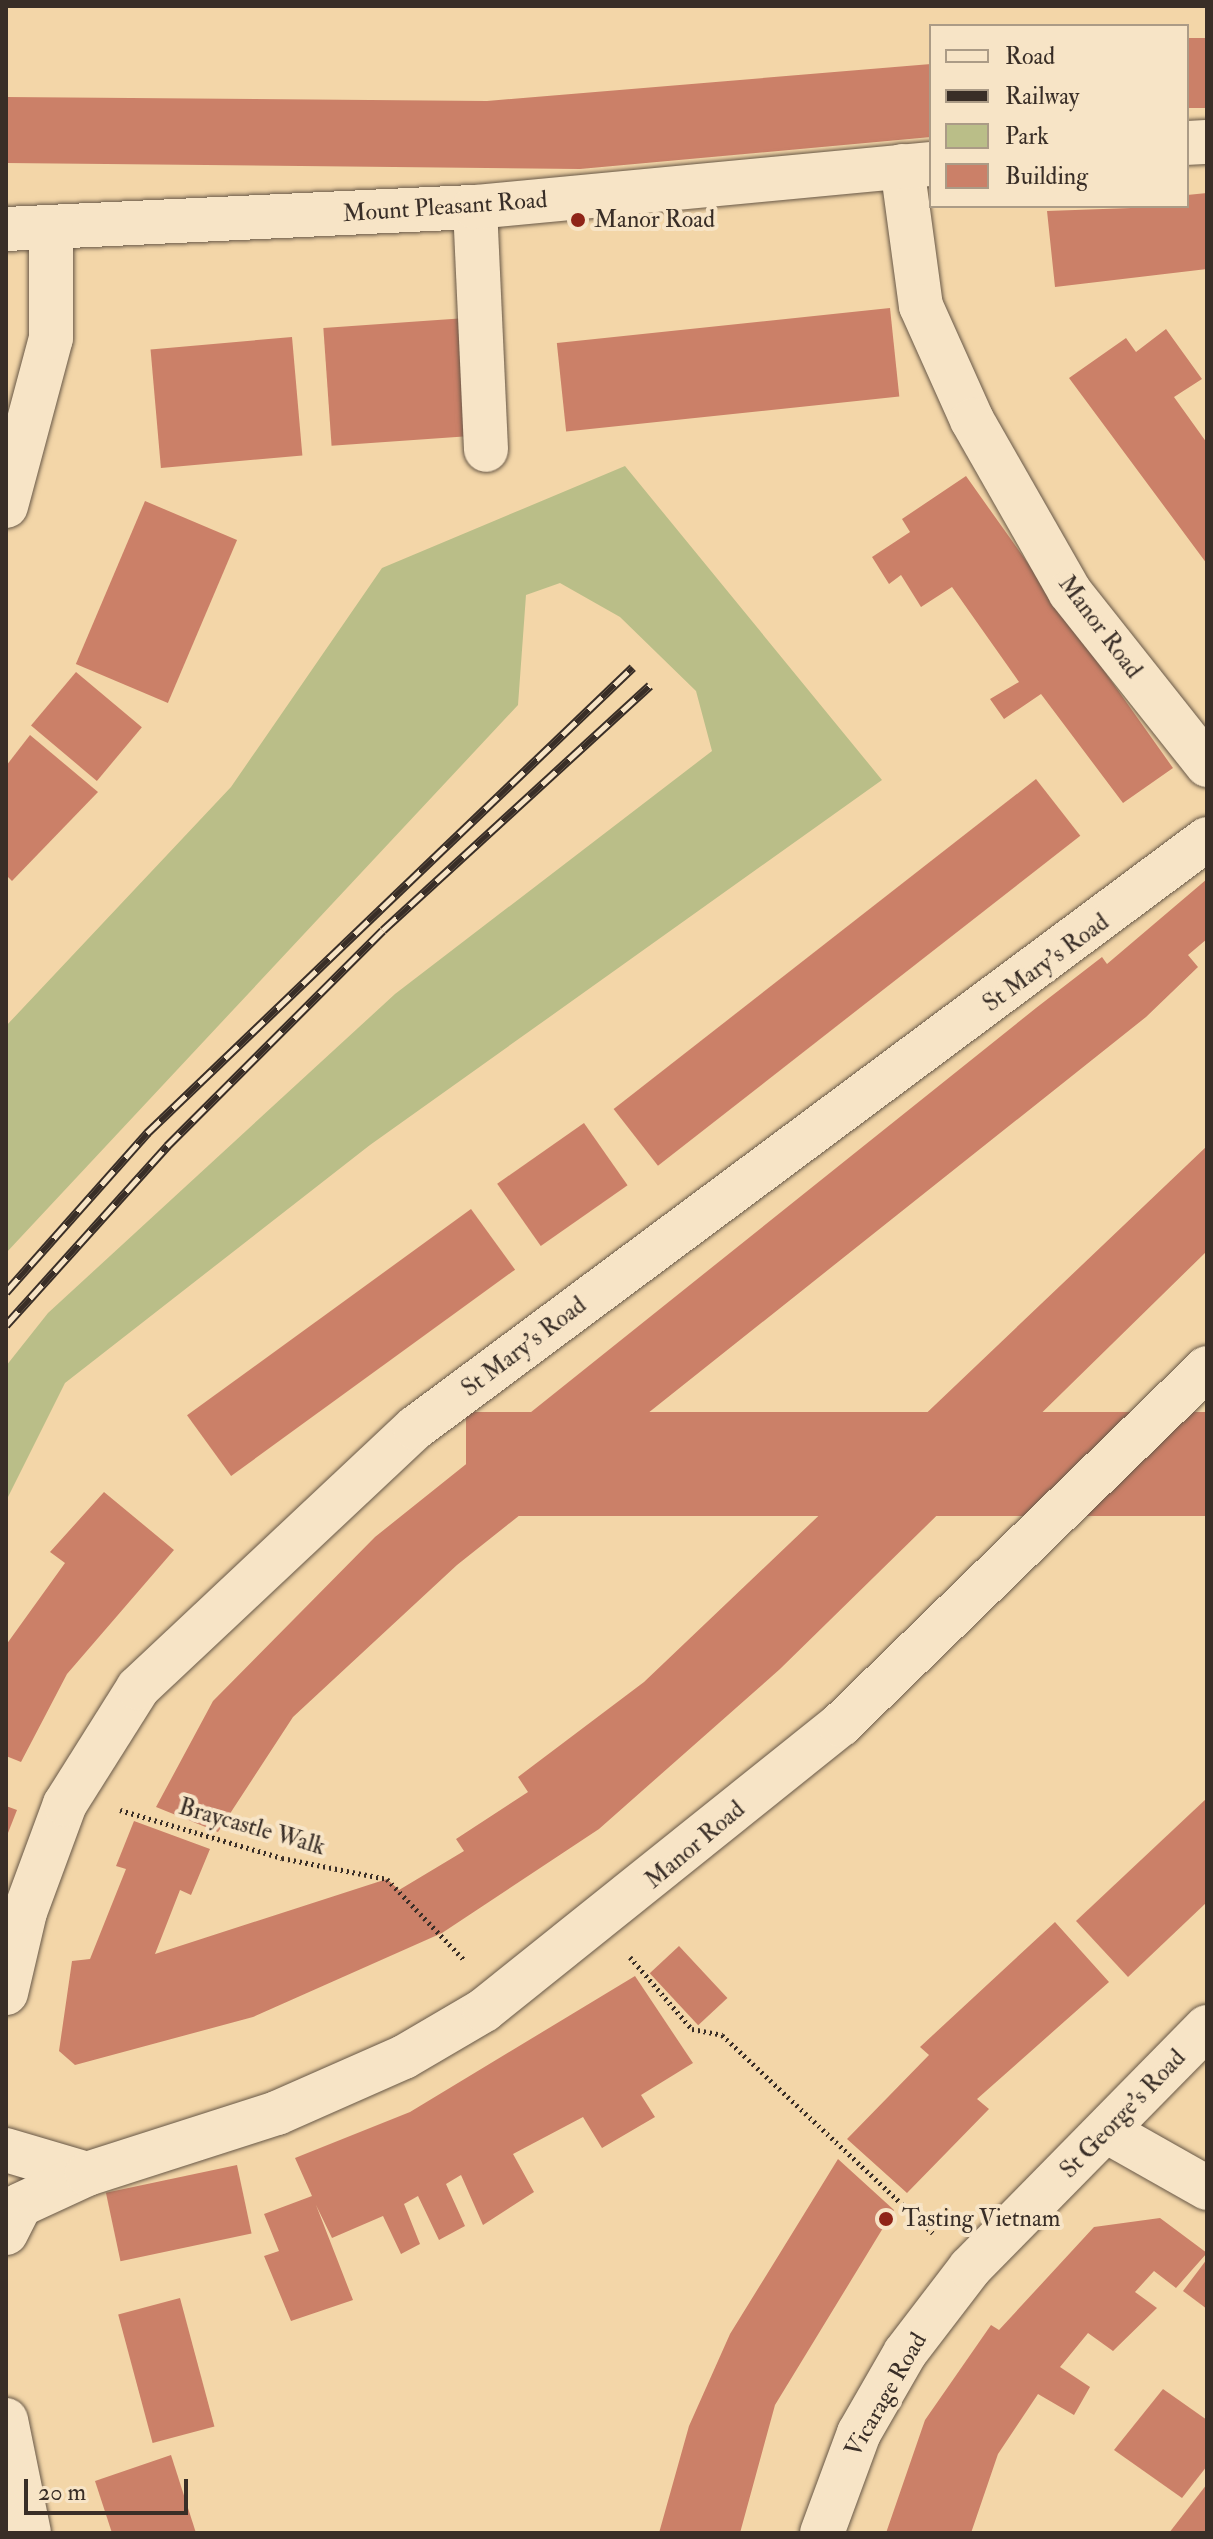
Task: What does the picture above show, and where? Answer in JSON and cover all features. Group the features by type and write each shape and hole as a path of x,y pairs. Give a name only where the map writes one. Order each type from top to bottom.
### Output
{"street":[{"name":"Mount Pleasant Road","path":"6,229 51,230 475,207 916,165"},
{"name":"Manor Road","path":"916,165 921,306 972,420 1070,592 1207,765"},
{"path":"475,207 486,450"},
{"path":"6,506 51,338 51,230"},
{"name":"St Mary's Road","path":"6,1993 25,1912 65,1804 138,1688 415,1428 1207,839"},
{"name":"Manor Road","path":"6,2233 20,2205 87,2174 277,2113 404,2057 484,2010 601,1923 840,1725 1207,1368"},
{"name":"St George's Road","path":"970,2268 1108,2132 1207,2027"},
{"path":"1108,2132 1207,2188"},
{"path":"6,2150 87,2174"},
{"name":"Vicarage Road","path":"822,2533 859,2433 905,2353 970,2268"},
{"path":"6,2420 29,2533"}],"path":[{"name":"Braycastle Walk","path":"65,1804 120,1810 282,1858 387,1879 461,1952"},
{"path":"601,1923 692,2029 722,2035 970,2268"}],"green space":[{"path":"625,466 882,780 370,1145 65,1383 6,1501 6,1366 48,1313 395,994 712,751 696,691 620,617 560,583 526,595 518,705 6,1253 6,1026 231,787 382,568"}],"building":[{"path":"1189,38 1207,38 1207,108 1189,108"},
{"path":"929,64 929,137 580,169 6,163 6,97 487,101"},
{"path":"1207,193 1207,269 1055,287 1047,211 1189,208 1189,195"},
{"path":"890,308 899,397 566,432 557,343"},
{"path":"466,318 474,436 332,446 323,328"},
{"path":"1166,329 1202,379 1174,397 1207,443 1207,564 1069,378 1126,338 1136,352"},
{"path":"292,337 302,456 161,468 151,349"},
{"path":"966,476 1173,768 1123,803 1041,694 1004,719 990,699 1019,682 952,587 921,607 901,575 889,584 872,557 910,532 902,519"},
{"path":"145,501 237,540 168,703 76,664"},
{"path":"76,672 142,727 97,781 31,726"},
{"path":"30,735 98,792 12,881 6,875 6,766"},
{"path":"1036,779 1080,836 658,1166 614,1109"},
{"path":"1207,879 1207,939 1188,955 1198,967 1146,1017 457,1565 293,1717 218,1832 156,1807 213,1701 375,1537 1036,1008 1102,957 1107,964"},
{"path":"584,1123 628,1185 541,1246 497,1184"},
{"path":"1207,1146 1207,1251 780,1669 599,1829 442,1933 253,2017 75,2065 59,2051 72,1961 90,1959 126,1869 116,1866 134,1821 210,1849 191,1895 180,1890 155,1954 387,1879 399,1890 464,1851 456,1839 528,1792 518,1777 644,1682"},
{"path":"471,1209 515,1270 231,1476 187,1415"},
{"path":"466,1412 1207,1412 1207,1516 466,1516"},
{"path":"104,1492 174,1550 67,1674 21,1762 6,1756 6,1645 65,1563 50,1552"},
{"path":"1207,1798 1207,1902 1128,1977 1076,1921"},
{"path":"6,1806 17,1810 6,1838"},
{"path":"1055,1922 1109,1982 977,2099 989,2109 907,2193 847,2139 929,2055 920,2047"},
{"path":"679,1946 727,1998 698,2025 650,1973"},
{"path":"635,1976 693,2063 641,2095 655,2117 602,2148 583,2117 513,2154 534,2192 483,2225 461,2175 446,2184 465,2226 439,2240 418,2196 404,2204 420,2244 401,2254 383,2216 332,2238 316,2205 353,2300 291,2321 264,2256 279,2251 264,2214 312,2196 295,2158 410,2112"},
{"path":"838,2159 894,2210 775,2405 740,2533 659,2533 689,2426 730,2334"},
{"path":"237,2165 252,2233 120,2261 106,2193"},
{"path":"1160,2218 1207,2253 1176,2288 1154,2271 1135,2292 1157,2308 1113,2351 1088,2333 1060,2367 1090,2387 1074,2415 1038,2394 998,2454 971,2533 886,2533 925,2420 991,2325 999,2330 1094,2227"},
{"path":"1207,2259 1207,2309 1183,2291"},
{"path":"180,2298 214,2426 153,2443 118,2315"},
{"path":"1163,2389 1207,2420 1207,2466 1182,2498 1114,2450"},
{"path":"171,2455 196,2533 112,2533 95,2481"},
{"path":"1207,2484 1207,2533 1169,2533"}],"railway":[{"path":"6,1292 147,1133 633,667"},
{"path":"6,1325 167,1146 383,930 650,685"}],"place":[{"name":"Manor Road","path":"578,220"},
{"name":"Tasting Vietnam","path":"886,2219"}]}
